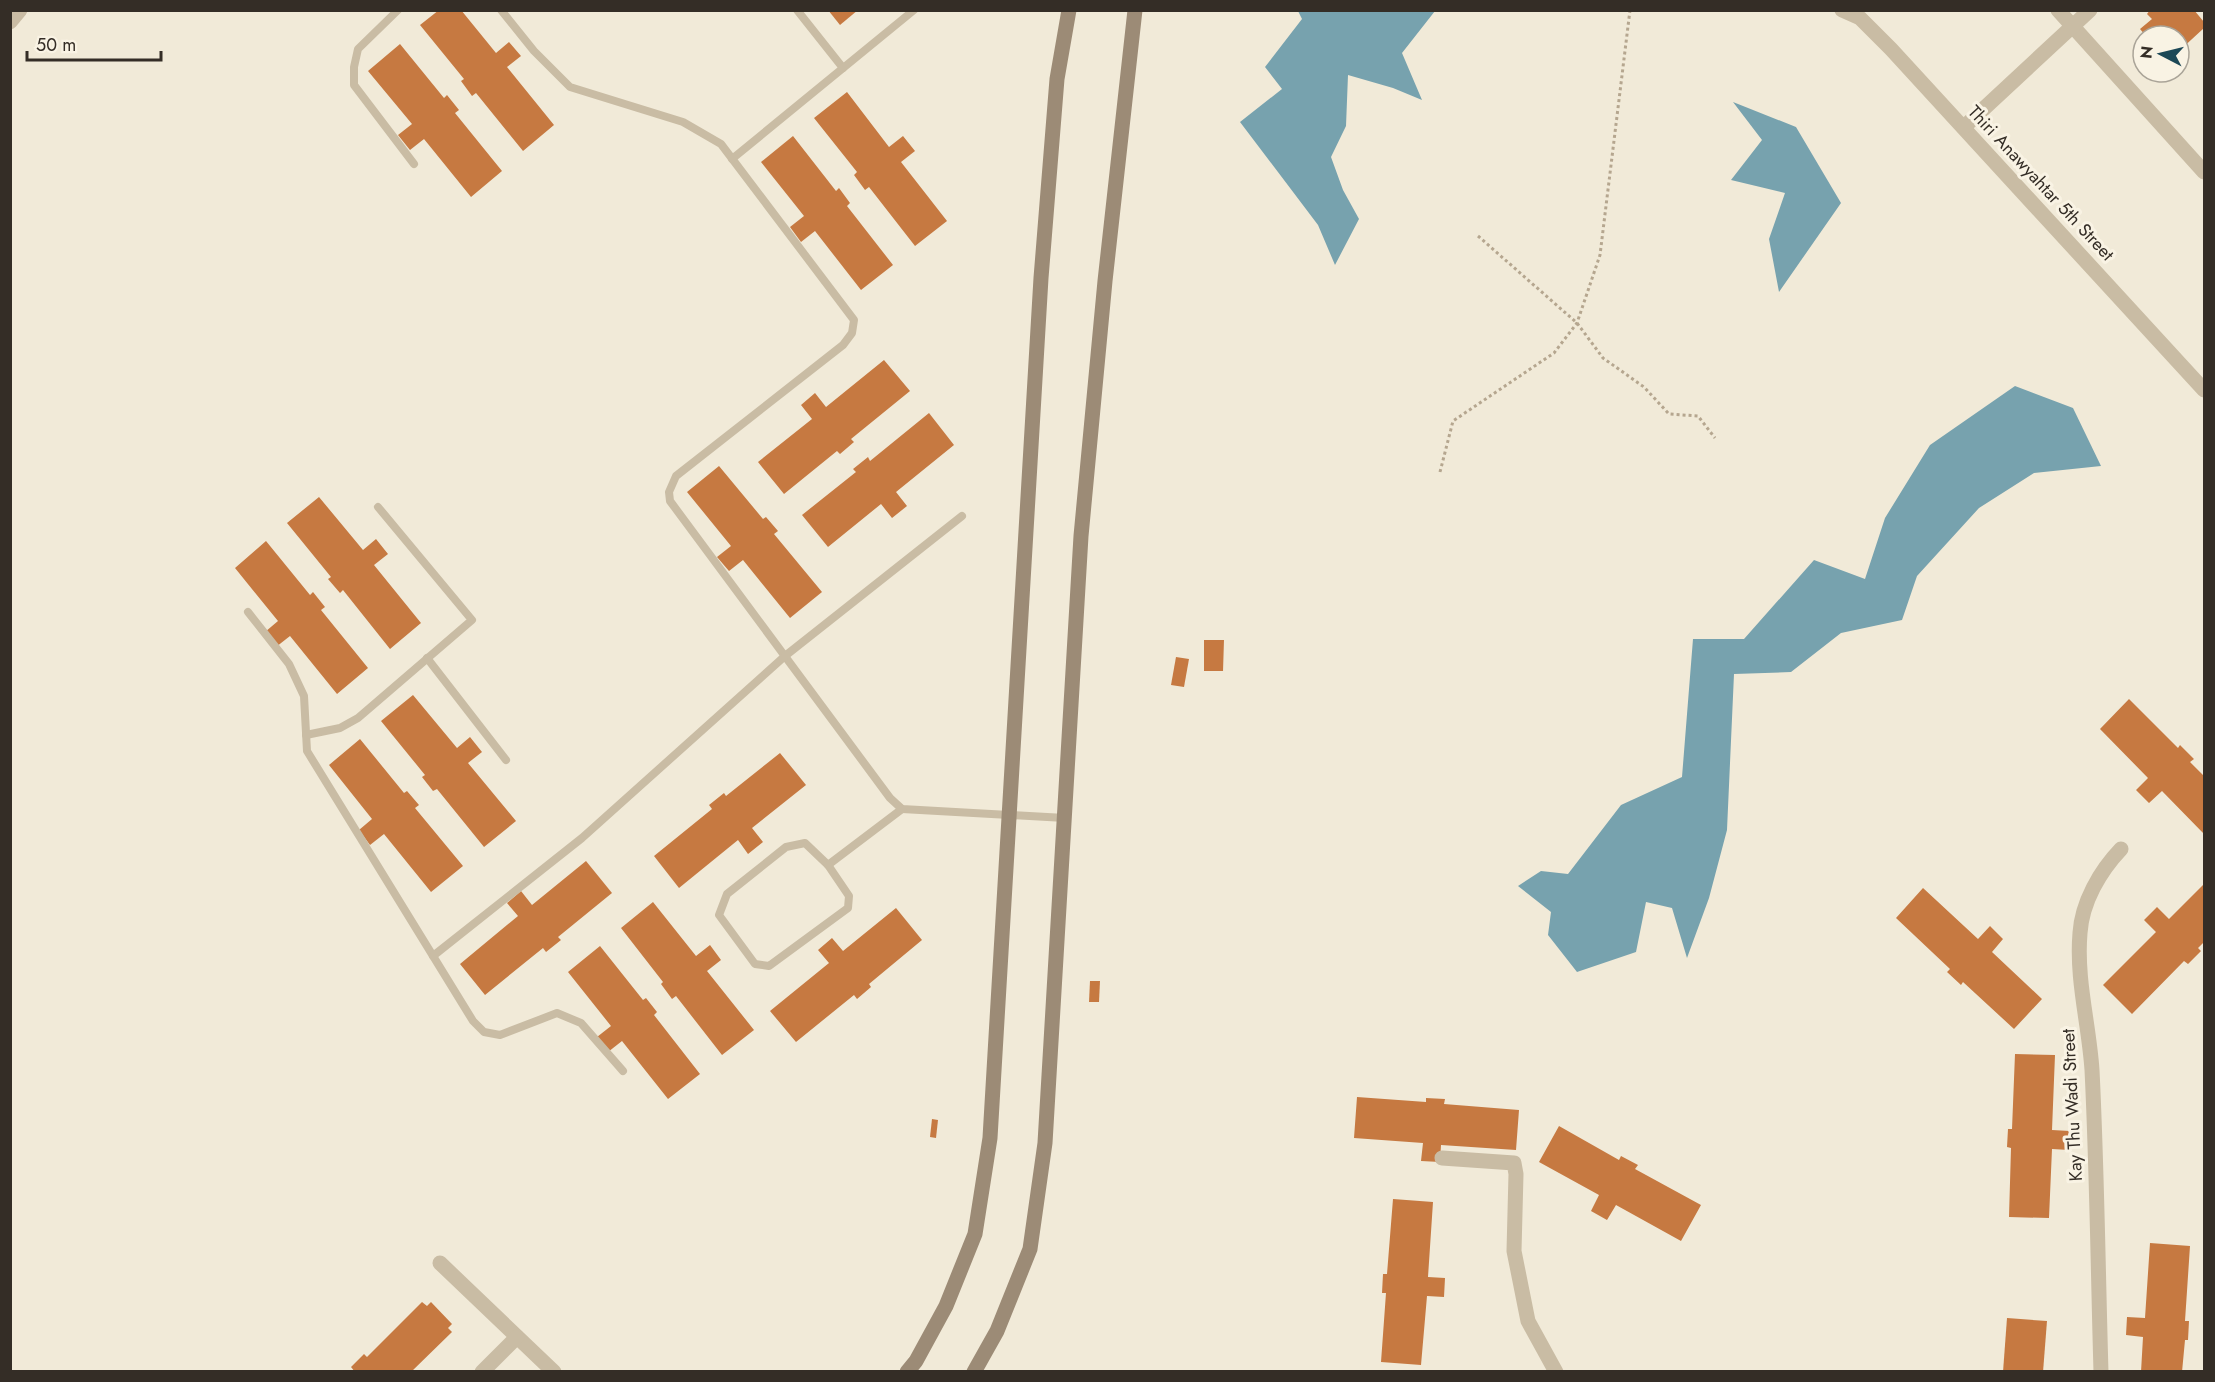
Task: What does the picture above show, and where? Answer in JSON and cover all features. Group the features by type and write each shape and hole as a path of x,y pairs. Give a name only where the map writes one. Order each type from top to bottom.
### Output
{"street":[{"path":"10,22 20,10"},
{"path":"907,1371 916,1360 946,1306 975,1234 990,1138 1041,278 1057,79 1069,10"},
{"path":"974,1371 997,1330 1029,1249 1045,1143 1081,536 1105,281 1135,10"},
{"name":"Thiri Anawyahtar 5th Street","path":"1842,10 1860,18 1964,127 2205,390"},
{"path":"2058,10 2205,172"},
{"path":"1964,127 2090,10"},
{"name":"Kay Thu Wadi Street","path":"2101,1371 2091,1049 2080,987 2079,932 2088,898 2109,861 2121,849"},
{"path":"1442,1158 1514,1163 1516,1174 1514,1251 1528,1322 1556,1371"},
{"path":"440,1263 554,1371"},
{"path":"482,1371 518,1337"}],"lane":[{"path":"398,10 358,49 354,67 354,85 414,164"},
{"path":"501,10 534,51 570,87 683,122 721,144 854,320 852,333 843,345 676,476 669,492 670,501 890,798 902,809 1065,818"},
{"path":"797,10 843,68"},
{"path":"732,159 914,10"},
{"path":"306,735 340,728 358,717 472,620 378,507"},
{"path":"433,956 582,838 785,656 962,516"},
{"path":"248,612 290,664 304,696 307,751 473,1021 484,1032 500,1035 557,1013 581,1023 623,1071"},
{"path":"427,658 506,760"},
{"path":"828,865 902,809"},
{"path":"805,843 828,865 849,896 848,908 769,966 755,964 719,915 727,894 786,847 805,843"}],"path":[{"path":"1440,472 1453,421 1554,353 1577,323 1600,255 1630,10"},
{"path":"1478,236 1577,323 1603,358 1644,387 1670,414 1698,416 1715,438"}],"water":[{"path":"1298,11 1435,11 1402,53 1422,100 1393,88 1348,75 1346,126 1331,157 1343,190 1359,219 1335,265 1318,225 1240,122 1282,89 1265,67 1302,19"},
{"path":"1733,102 1796,127 1841,203 1779,292 1769,239 1785,193 1731,180 1762,140"},
{"path":"2015,386 2073,408 2101,466 2034,473 1979,508 1917,576 1902,620 1841,633 1791,672 1734,674 1727,830 1709,898 1687,958 1672,908 1646,902 1636,952 1577,972 1548,935 1551,912 1518,886 1541,871 1568,874 1621,805 1682,777 1693,639 1744,639 1814,560 1865,579 1885,518 1930,445"}],"building":[{"path":"439,10 461,10 496,53 509,42 521,56 507,67 554,125 523,151 476,93 472,96 461,81 464,79 420,25"},
{"path":"828,10 858,10 840,25"},
{"path":"2150,10 2194,10 2204,22 2204,28 2191,40 2191,24 2146,24 2152,19 2147,14"},
{"path":"400,44 444,98 447,95 459,110 455,113 502,171 471,197 424,139 410,150 398,135 412,124 368,71"},
{"path":"847,92 889,147 903,136 915,151 901,162 947,221 915,246 869,187 865,190 854,175 857,172 814,118"},
{"path":"793,136 836,191 839,188 850,203 847,206 893,265 861,290 815,231 801,242 790,227 804,216 761,162"},
{"path":"884,360 910,391 851,439 854,442 840,454 837,451 784,494 758,462 812,419 801,405 815,393 826,407"},
{"path":"929,413 954,445 896,492 907,506 892,518 881,504 828,547 802,515 856,472 853,469 868,457 870,461"},
{"path":"719,466 763,519 766,517 778,531 774,534 822,592 790,618 743,560 729,571 717,557 731,546 687,492"},
{"path":"319,497 363,550 376,539 388,554 374,565 421,623 390,649 343,590 340,593 328,579 331,577 287,523"},
{"path":"266,541 310,595 313,592 325,607 321,610 368,668 337,694 290,636 276,647 265,632 278,621 235,568"},
{"path":"1204,640 1224,640 1223,671 1204,671"},
{"path":"1176,657 1189,659 1184,687 1171,685"},
{"path":"413,695 457,748 470,737 482,752 468,763 516,821 484,847 437,789 433,791 422,777 425,775 381,721"},
{"path":"2129,699 2178,748 2180,745 2194,759 2190,762 2204,776 2204,834 2162,791 2149,803 2136,790 2148,778 2100,729"},
{"path":"360,739 404,793 407,791 419,805 415,808 463,866 431,892 384,834 370,845 359,830 372,819 329,765"},
{"path":"780,753 806,785 752,828 763,842 748,854 738,840 679,888 654,856 712,809 709,805 724,793 726,796"},
{"path":"586,861 612,893 558,937 561,940 546,952 543,948 485,995 460,964 518,916 507,903 521,891 532,905"},
{"path":"2204,884 2204,942 2198,948 2201,951 2188,964 2184,961 2132,1014 2103,985 2156,932 2144,920 2157,907 2169,919"},
{"path":"1923,888 1978,939 1990,926 2003,939 1992,952 2042,999 2014,1029 1963,982 1961,985 1947,972 1950,969 1896,918"},
{"path":"653,902 696,956 710,945 721,960 707,971 754,1030 722,1055 676,996 672,999 661,984 663,982 621,928"},
{"path":"896,908 922,940 869,984 871,987 857,999 854,995 796,1042 770,1011 829,963 818,950 832,938 843,951"},
{"path":"600,946 643,1000 646,998 657,1012 654,1015 700,1074 668,1099 622,1041 608,1052 597,1037 611,1026 568,972"},
{"path":"1090,981 1100,981 1099,1002 1089,1002"},
{"path":"2015,1054 2055,1055 2052,1130 2070,1131 2069,1150 2052,1149 2049,1218 2009,1217 2011,1148 2007,1147 2008,1129 2012,1129"},
{"path":"1357,1097 1426,1102 1426,1098 1445,1099 1444,1104 1519,1110 1516,1150 1441,1145 1440,1162 1421,1161 1423,1143 1354,1138"},
{"path":"932,1119 938,1120 936,1138 930,1137"},
{"path":"1559,1126 1619,1160 1621,1156 1638,1165 1635,1169 1701,1205 1681,1241 1616,1205 1607,1220 1591,1211 1599,1195 1539,1162"},
{"path":"1393,1199 1433,1202 1428,1277 1445,1278 1444,1297 1427,1296 1421,1365 1381,1362 1386,1293 1382,1293 1383,1274 1387,1274"},
{"path":"2150,1243 2190,1246 2185,1321 2189,1321 2188,1340 2185,1340 2182,1372 2141,1372 2143,1337 2126,1335 2127,1317 2145,1318"},
{"path":"422,1302 427,1306 431,1302 452,1324 448,1328 452,1332 411,1372 355,1372 351,1367 364,1354 367,1357"},
{"path":"2007,1318 2047,1321 2043,1372 2003,1372"}]}
